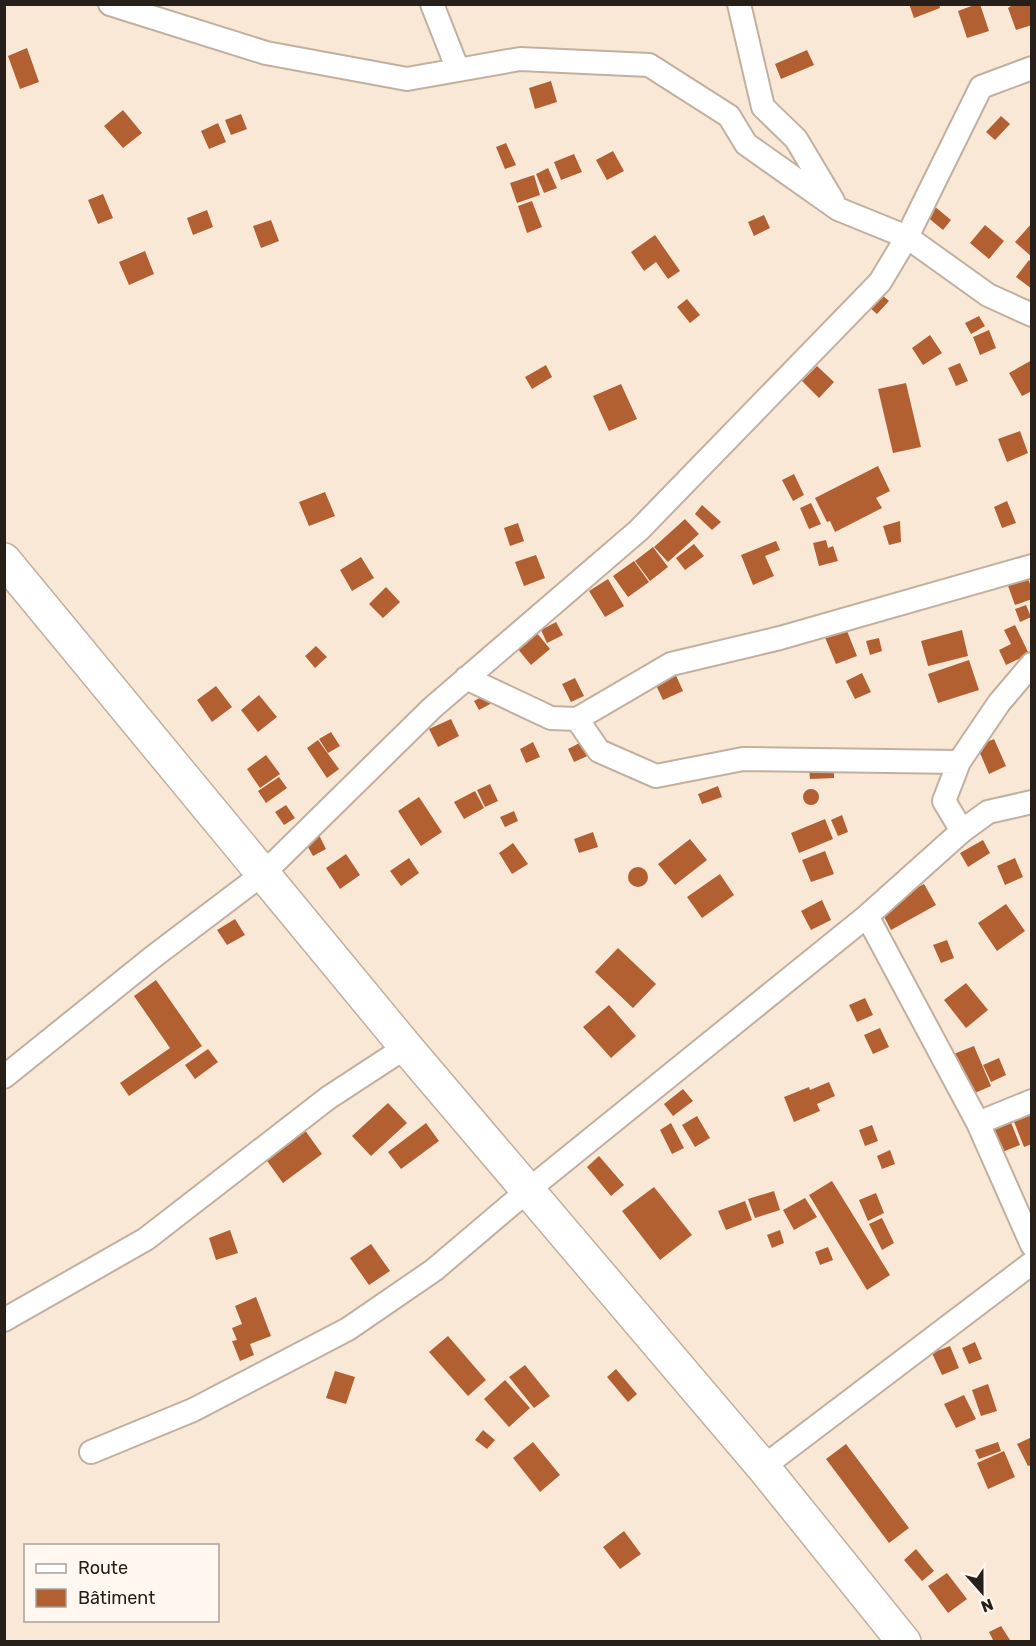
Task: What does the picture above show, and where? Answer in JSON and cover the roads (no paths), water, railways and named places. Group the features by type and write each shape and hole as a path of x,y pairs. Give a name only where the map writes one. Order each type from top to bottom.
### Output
{"main road":[{"path":"4,560 406,1047 763,1467 903,1641"}],"street":[{"path":"110,4 266,53 407,79 520,59 649,64 729,116 746,144 838,209 907,237 988,295 1032,315"},
{"path":"432,4 458,70"},
{"path":"739,4 763,107 796,139 838,209"},
{"path":"4,1077 153,957 264,873 432,708 639,530 880,282 907,237 981,87 1032,68"},
{"path":"466,678 551,718 577,719 670,664 780,638 1032,566"},
{"path":"962,831 944,801 959,762 999,703 1032,664"},
{"path":"577,719 599,751 656,776 743,759 959,762"},
{"path":"91,1452 193,1410 348,1329 434,1270 527,1191 867,916 962,831 988,812 1032,802"},
{"path":"867,916 978,1123 1032,1245"},
{"path":"4,1320 146,1239 328,1098 406,1047"},
{"path":"978,1123 1032,1101"},
{"path":"763,1467 1032,1263"}]}
